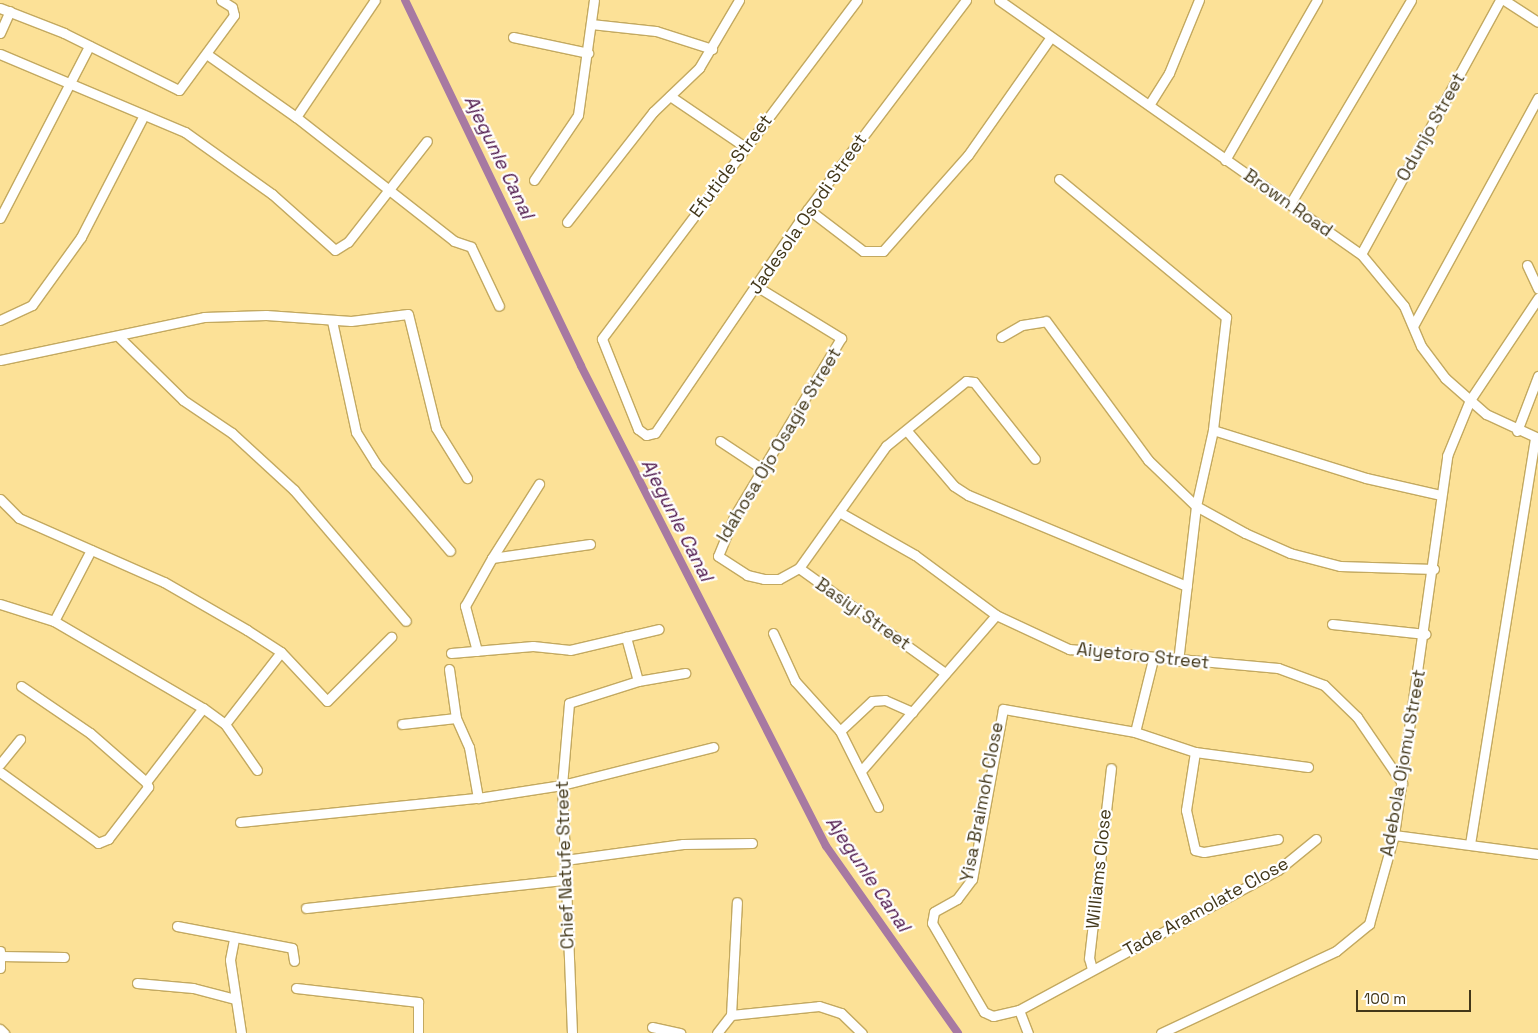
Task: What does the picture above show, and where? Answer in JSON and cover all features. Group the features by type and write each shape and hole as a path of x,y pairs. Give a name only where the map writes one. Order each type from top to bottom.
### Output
{"street":[{"path":"0,8 89,46 179,90 208,55 234,15 232,7 221,0"},
{"path":"296,117 374,0"},
{"path":"534,180 572,129 588,53 594,0"},
{"path":"567,222 670,96 712,49 739,0"},
{"name":"Efutide Street","path":"655,433 646,435 638,429 603,345 607,333 857,0"},
{"name":"Jadesola Osodi Street","path":"655,433 808,210 966,0"},
{"name":"Brown Road","path":"998,0 1361,254 1386,280 1413,326 1421,346 1445,378 1470,400 1517,431 1536,438"},
{"path":"1149,105 1170,73 1199,0"},
{"path":"1225,160 1317,0"},
{"path":"1290,204 1412,0"},
{"path":"1502,0 1538,22"},
{"name":"Odunjo Street","path":"1361,254 1502,0"},
{"path":"0,33 10,11"},
{"path":"591,24 656,31 712,49"},
{"path":"513,36 588,53"},
{"path":"808,210 863,251 882,251 968,155 1050,37"},
{"path":"0,218 89,46"},
{"path":"0,54 144,115 213,149 335,250 348,242 427,141"},
{"path":"208,55 296,117 388,192 473,249 499,306"},
{"path":"670,96 745,147"},
{"path":"1413,326 1538,98"},
{"path":"0,320 32,305 81,236 144,115"},
{"path":"1059,179 1226,317 1213,430 1196,506 1178,661"},
{"path":"1527,265 1538,289"},
{"name":"Idahosa Ojo Osagie Street","path":"756,286 841,338 716,552 748,575 779,579"},
{"name":"Adebola Ojomu Street","path":"1161,1033 1336,951 1364,932 1376,908 1394,835 1434,569 1440,495 1448,456 1470,400 1538,298"},
{"path":"0,360 119,337 204,317 266,315 332,321 411,316 436,428 467,478"},
{"path":"332,321 356,432 376,464 450,551"},
{"path":"1001,337 1022,324 1046,321 1127,435 1196,506 1313,561 1340,566 1434,569"},
{"path":"119,337 182,400 232,433 294,490 406,621"},
{"path":"1517,431 1538,376"},
{"path":"799,568 841,513 868,466 970,380 1035,459"},
{"path":"1213,430 1366,478 1440,495"},
{"path":"906,432 944,476 968,495 1187,586"},
{"path":"1470,844 1536,438"},
{"path":"720,441 764,470"},
{"path":"477,651 466,606 492,558 539,484"},
{"path":"0,499 19,518 164,582 281,652 327,701 391,637"},
{"name":"Aiyetoro Street","path":"841,513 915,555 996,615 1069,649 1153,659 1278,668 1324,685 1357,717 1402,783"},
{"path":"492,558 590,544"},
{"path":"54,621 91,550"},
{"name":"Basiyi Street","path":"779,579 799,568 945,673"},
{"path":"0,604 54,621 203,708 226,724 257,770"},
{"path":"861,771 996,615"},
{"path":"1332,624 1424,634"},
{"path":"451,653 533,646 570,650 659,629"},
{"path":"773,634 795,681 840,731 878,807"},
{"path":"626,637 638,680 685,672"},
{"path":"226,724 281,652"},
{"path":"1153,659 1135,732 1195,752 1308,767"},
{"path":"449,669 456,718 469,747 478,798"},
{"name":"Chief Natufe Street","path":"572,1033 562,785 569,703 573,699 638,680"},
{"path":"0,772 98,843 108,839 148,787 146,782 90,733 21,686"},
{"path":"840,731 872,701 885,700 912,712"},
{"path":"146,782 203,708"},
{"name":"Yisa Braimoh Close","path":"1019,1010 993,1016 984,1012 934,929 932,917 957,899 972,879 999,712 1008,709 1135,732"},
{"path":"402,724 456,718"},
{"path":"0,764 20,739"},
{"path":"240,822 478,798 562,785 714,746"},
{"path":"1195,752 1186,810 1193,846 1204,852 1278,838"},
{"name":"Williams Close","path":"1092,969 1089,958 1110,768"},
{"path":"1394,835 1538,854"},
{"name":"Tade Aramolate Close","path":"1019,1010 1278,870 1316,838"},
{"path":"565,860 683,844 752,843"},
{"path":"306,908 565,880"},
{"path":"717,1033 731,1015 737,902"},
{"path":"177,926 234,939 292,948 294,961"},
{"path":"234,939 230,960 240,1033"},
{"path":"0,951 0,968"},
{"path":"0,956 64,956"},
{"path":"137,983 194,988 235,999"},
{"path":"296,988 418,1002 418,1033"},
{"path":"731,1015 819,1006 841,1013 862,1033"},
{"path":"1019,1010 1028,1033"},
{"path":"652,1027 680,1033"},
{"path":"0,1029 4,1033"}],"waterway":[{"name":"Ajegunle Canal","path":"405,0 581,366 826,846 958,1033"}]}
